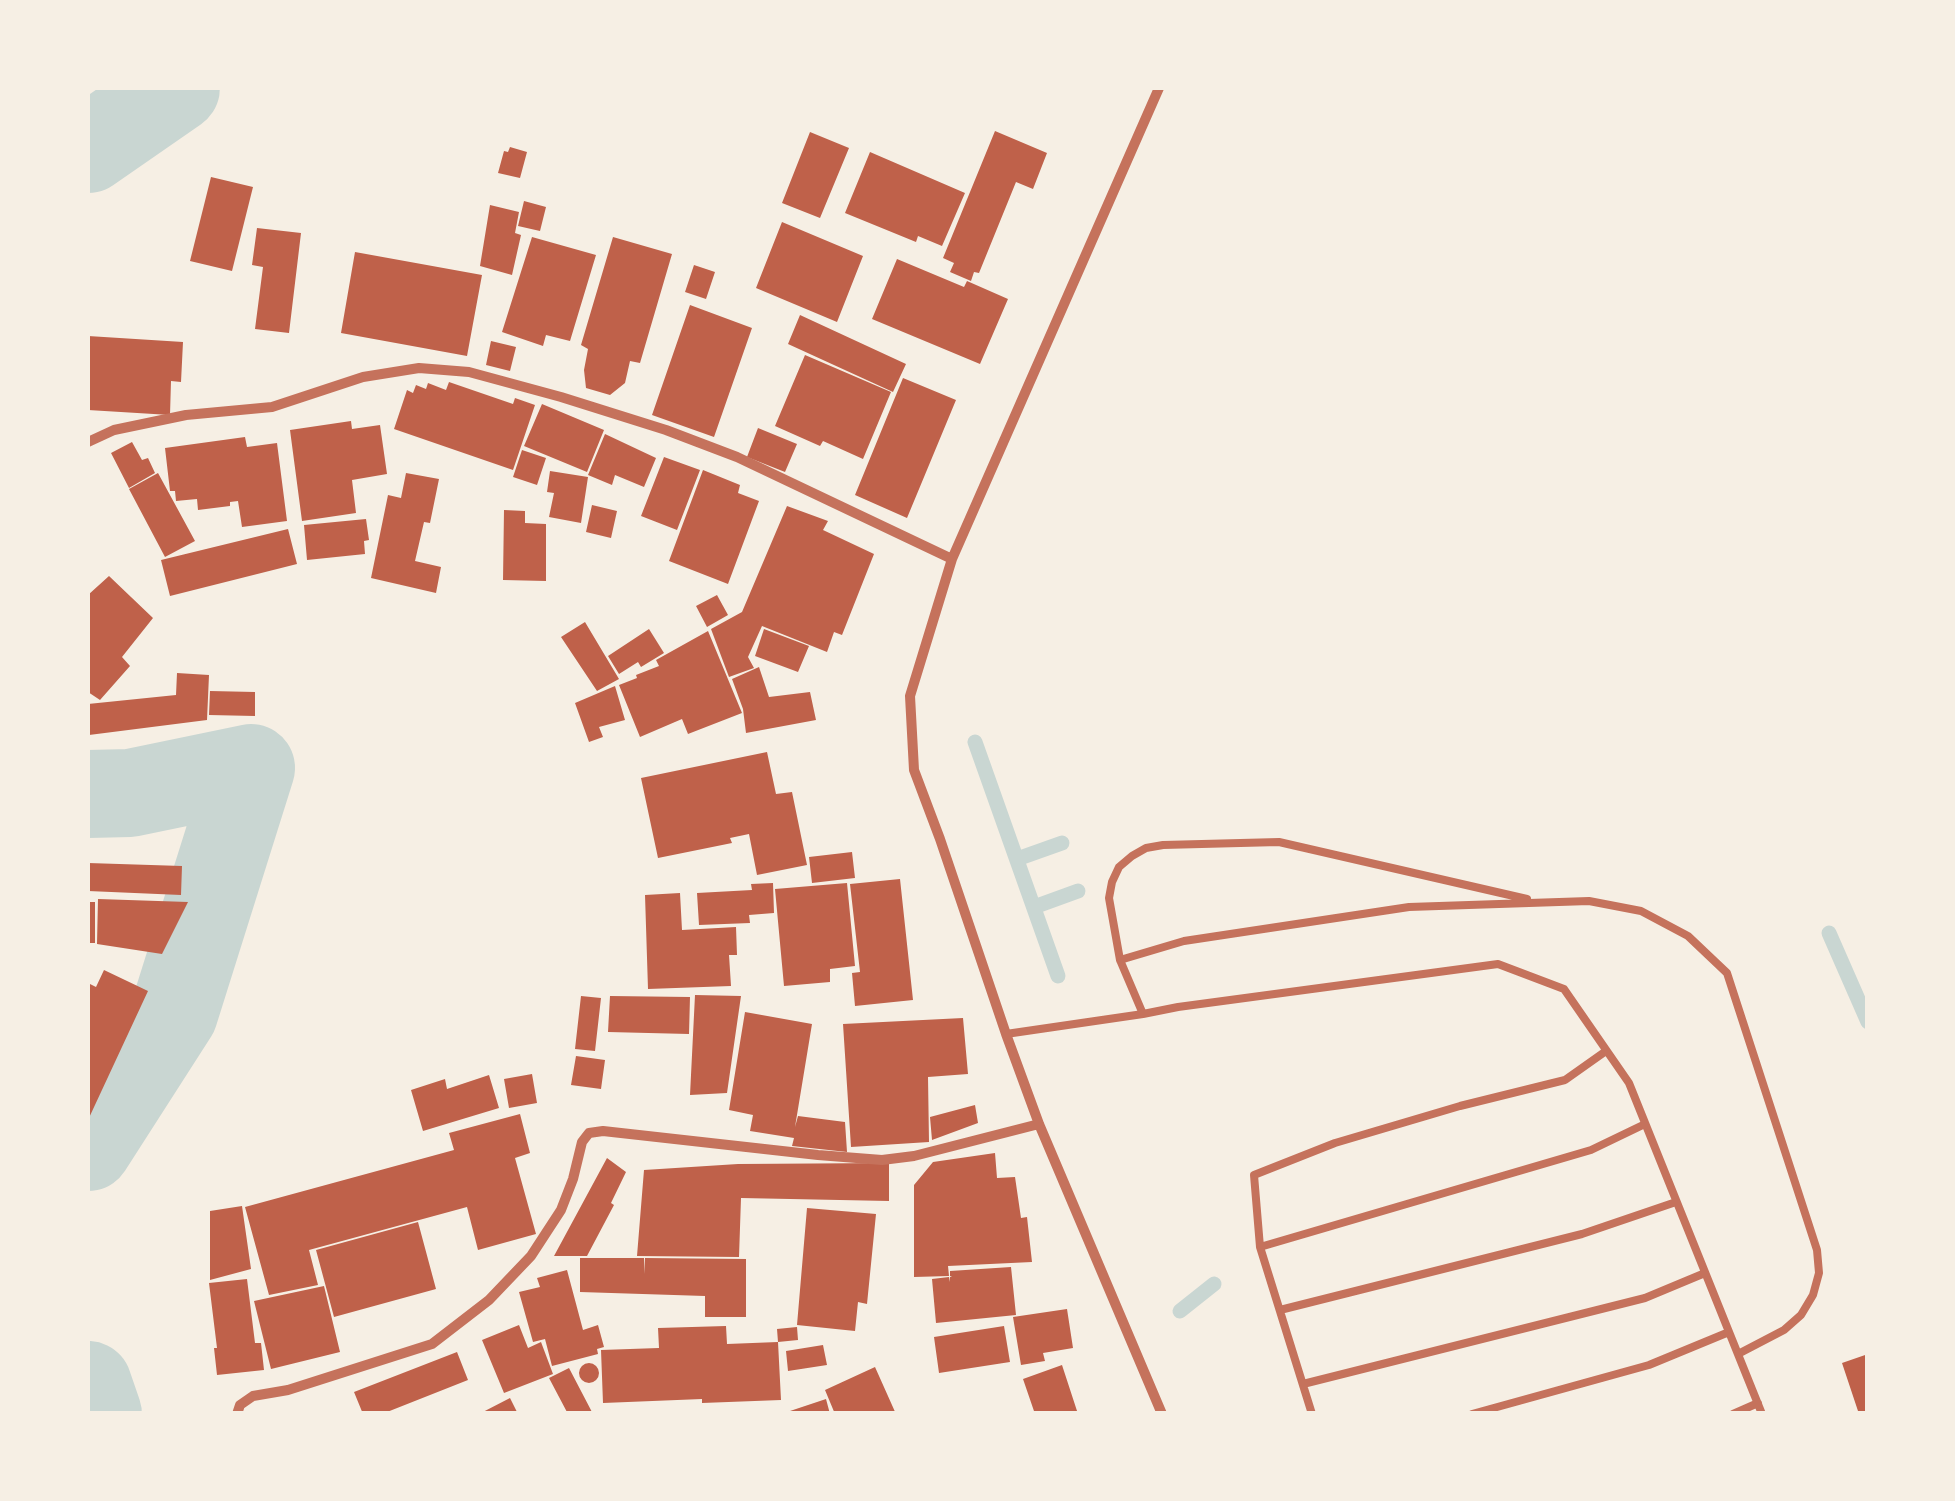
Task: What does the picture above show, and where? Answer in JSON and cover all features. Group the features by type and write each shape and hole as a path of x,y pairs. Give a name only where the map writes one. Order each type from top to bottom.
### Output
{"street":[{"path":"1159,88 952,559 910,696 914,770 1006,1034 1039,1124 1162,1414"},
{"path":"88,442 114,430 186,415 272,407 363,377 419,368 469,372 579,403 737,456 952,559"},
{"path":"237,1414 240,1405 253,1396 288,1390 432,1344 489,1300 531,1256 561,1210 582,1142 590,1133 603,1131 882,1160 914,1156 1039,1124"}],"lane":[{"path":"1143,1014 1120,960 1109,898 1120,867 1146,848 1279,842 1541,902"},
{"path":"1120,960 1184,941 1409,906 1588,901 1641,911 1688,936 1727,974 1818,1250 1813,1295 1801,1315 1784,1330 1738,1354"},
{"path":"1006,1034 1498,964 1564,988 1629,1083 1762,1414"},
{"path":"1312,1414 1260,1246 1254,1174 1335,1143 1565,1080 1606,1051"},
{"path":"1260,1246 1591,1150 1645,1124"},
{"path":"1280,1310 1582,1234 1676,1202"},
{"path":"1302,1384 1646,1298 1706,1274"},
{"path":"1472,1414 1649,1365 1729,1332"},
{"path":"1733,1414 1758,1403"}],"building":[{"path":"995,131 1047,153 1033,189 1016,182 979,273 974,272 971,281 950,272 954,263 943,258"},
{"path":"810,132 849,148 820,218 782,203"},
{"path":"510,147 527,152 520,178 498,173 504,151 508,152"},
{"path":"870,152 965,193 942,246 918,236 916,242 845,213"},
{"path":"211,177 253,187 232,271 190,261"},
{"path":"524,201 546,207 540,231 518,226"},
{"path":"490,205 519,212 515,233 521,235 512,275 480,266"},
{"path":"782,222 863,256 837,322 756,288"},
{"path":"257,228 301,233 289,333 255,329 263,267 252,265"},
{"path":"532,237 596,255 570,341 546,335 543,346 502,332"},
{"path":"613,237 672,254 640,363 630,361 625,383 610,395 586,388 588,349 581,345"},
{"path":"355,252 482,275 467,356 341,333"},
{"path":"897,259 964,287 967,281 1008,299 980,364 872,319"},
{"path":"694,265 715,272 706,299 685,292"},
{"path":"690,305 752,328 714,437 652,415"},
{"path":"800,315 906,364 893,392 788,344"},
{"path":"88,336 183,342 181,382 171,381 170,415 88,410"},
{"path":"491,341 516,347 510,371 486,365"},
{"path":"805,355 891,392 863,459 775,426"},
{"path":"903,378 956,400 907,518 855,495"},
{"path":"449,382 513,404 515,398 535,405 513,470 394,429 407,390 413,393 416,385 426,389 428,383 446,390"},
{"path":"542,404 604,430 587,472 524,446"},
{"path":"351,421 352,429 380,425 387,474 352,480 356,513 302,521 290,430"},
{"path":"758,428 797,444 785,472 747,457"},
{"path":"605,434 656,458 644,487 615,475 612,485 588,475"},
{"path":"245,437 247,447 277,443 287,521 242,527 238,501 230,502 230,506 198,510 197,499 176,501 175,491 170,491 165,448"},
{"path":"132,442 142,460 148,458 155,473 129,488 111,453"},
{"path":"522,450 546,458 537,485 513,477"},
{"path":"664,457 700,470 677,530 641,516"},
{"path":"703,470 740,485 738,493 759,501 728,584 669,561"},
{"path":"550,471 588,477 581,523 549,517 554,493 547,492"},
{"path":"158,473 195,541 165,557 129,489"},
{"path":"406,473 439,479 430,523 424,522 415,561 441,567 436,593 371,578 388,495 401,498"},
{"path":"592,505 617,511 611,538 586,532"},
{"path":"787,506 828,521 823,530 874,554 842,635 834,632 827,652 762,626 748,657 754,668 729,677 711,629 742,612"},
{"path":"504,510 525,511 525,523 546,524 546,581 503,580"},
{"path":"366,519 369,540 364,541 365,554 307,560 304,525"},
{"path":"288,529 297,564 170,596 161,560"},
{"path":"109,576 153,618 122,657 130,666 100,700 88,692 88,595"},
{"path":"717,595 728,615 707,627 696,606"},
{"path":"585,622 619,679 597,691 561,637"},
{"path":"649,629 664,653 619,674 608,656"},
{"path":"764,629 809,646 798,672 755,656"},
{"path":"708,631 742,713 688,734 682,719 640,737 619,685 659,666 656,660"},
{"path":"759,667 769,697 810,692 816,720 746,733 743,709 732,679"},
{"path":"177,673 209,675 207,720 89,735 88,704 176,695"},
{"path":"615,686 625,720 599,727 603,737 589,742 575,703"},
{"path":"210,691 255,692 255,716 209,715"},
{"path":"767,752 776,794 792,792 807,865 757,875 749,834 730,838 732,843 658,858 641,778"},
{"path":"852,852 855,878 812,883 809,857"},
{"path":"88,863 182,866 181,895 88,891"},
{"path":"900,879 913,1000 855,1006 852,973 860,972 850,884"},
{"path":"773,883 774,913 749,915 750,923 699,925 697,893 752,890 751,884"},
{"path":"847,883 855,966 830,969 830,982 784,986 775,889"},
{"path":"680,893 682,930 736,927 737,955 729,955 731,986 648,989 645,895"},
{"path":"98,899 188,902 162,954 97,944"},
{"path":"88,902 95,902 95,943 88,943"},
{"path":"104,970 148,991 88,1120 88,983 96,987"},
{"path":"695,995 741,996 727,1093 690,1095"},
{"path":"581,996 601,998 595,1051 575,1049"},
{"path":"610,996 690,997 689,1034 608,1032"},
{"path":"745,1012 812,1024 795,1127 798,1116 845,1122 847,1152 792,1146 794,1138 750,1131 753,1115 729,1110"},
{"path":"963,1018 968,1074 928,1077 929,1142 851,1147 843,1024"},
{"path":"576,1056 605,1060 601,1089 571,1085"},
{"path":"532,1074 537,1103 509,1108 504,1079"},
{"path":"489,1075 499,1108 423,1131 411,1090 445,1079 447,1089"},
{"path":"975,1105 978,1123 932,1140 930,1117"},
{"path":"520,1114 530,1153 515,1158 536,1234 478,1250 467,1207 309,1250 318,1285 269,1295 245,1207 454,1150 449,1133"},
{"path":"995,1153 997,1178 1015,1177 1021,1218 1027,1217 1032,1262 948,1266 949,1276 914,1277 914,1185 933,1162"},
{"path":"607,1158 626,1172 611,1203 614,1205 587,1256 554,1256"},
{"path":"889,1163 889,1201 741,1198 739,1257 637,1256 644,1170 738,1164"},
{"path":"242,1206 251,1269 210,1280 210,1211"},
{"path":"807,1208 876,1214 867,1304 858,1302 855,1331 797,1325"},
{"path":"418,1222 436,1289 334,1317 316,1250"},
{"path":"580,1258 644,1258 644,1274 645,1258 746,1259 746,1317 705,1317 705,1296 580,1292"},
{"path":"1011,1267 1016,1315 936,1323 932,1279 949,1277 950,1282 950,1271"},
{"path":"567,1270 583,1330 598,1325 604,1347 597,1349 598,1354 552,1366 545,1339 533,1342 519,1292 540,1287 537,1278"},
{"path":"247,1279 255,1343 261,1343 264,1370 217,1375 209,1283"},
{"path":"324,1286 340,1352 271,1369 254,1301"},
{"path":"1067,1309 1073,1348 1043,1353 1045,1361 1021,1365 1013,1317"},
{"path":"519,1325 528,1348 541,1342 553,1374 504,1393 482,1340"},
{"path":"726,1326 727,1344 778,1342 781,1400 603,1403 601,1350 659,1348 658,1328"},
{"path":"1004,1326 1010,1362 939,1373 934,1337"},
{"path":"797,1327 798,1340 778,1342 777,1329"},
{"path":"823,1345 827,1365 788,1371 786,1351"},
{"path":"457,1352 468,1380 382,1414 363,1414 354,1392"},
{"path":"1868,1354 1868,1414 1859,1414 1842,1363"},
{"path":"585,1363 593,1363 599,1373 593,1383 585,1383 579,1377 579,1369"},
{"path":"1062,1365 1078,1414 1035,1414 1023,1379"},
{"path":"875,1367 896,1414 835,1414 825,1390"},
{"path":"569,1368 593,1414 568,1414 549,1378"},
{"path":"510,1398 518,1414 479,1414"},
{"path":"826,1399 830,1414 784,1414 784,1413"}],"waterway":[{"path":"88,149 176,88"},
{"path":"975,742 1058,976"},
{"path":"88,794 130,793 251,768 174,1013 88,1147"},
{"path":"1017,859 1062,843"},
{"path":"1034,907 1078,891"},
{"path":"1829,933 1868,1022"},
{"path":"1180,1311 1214,1284"},
{"path":"88,1385 98,1414"}]}
